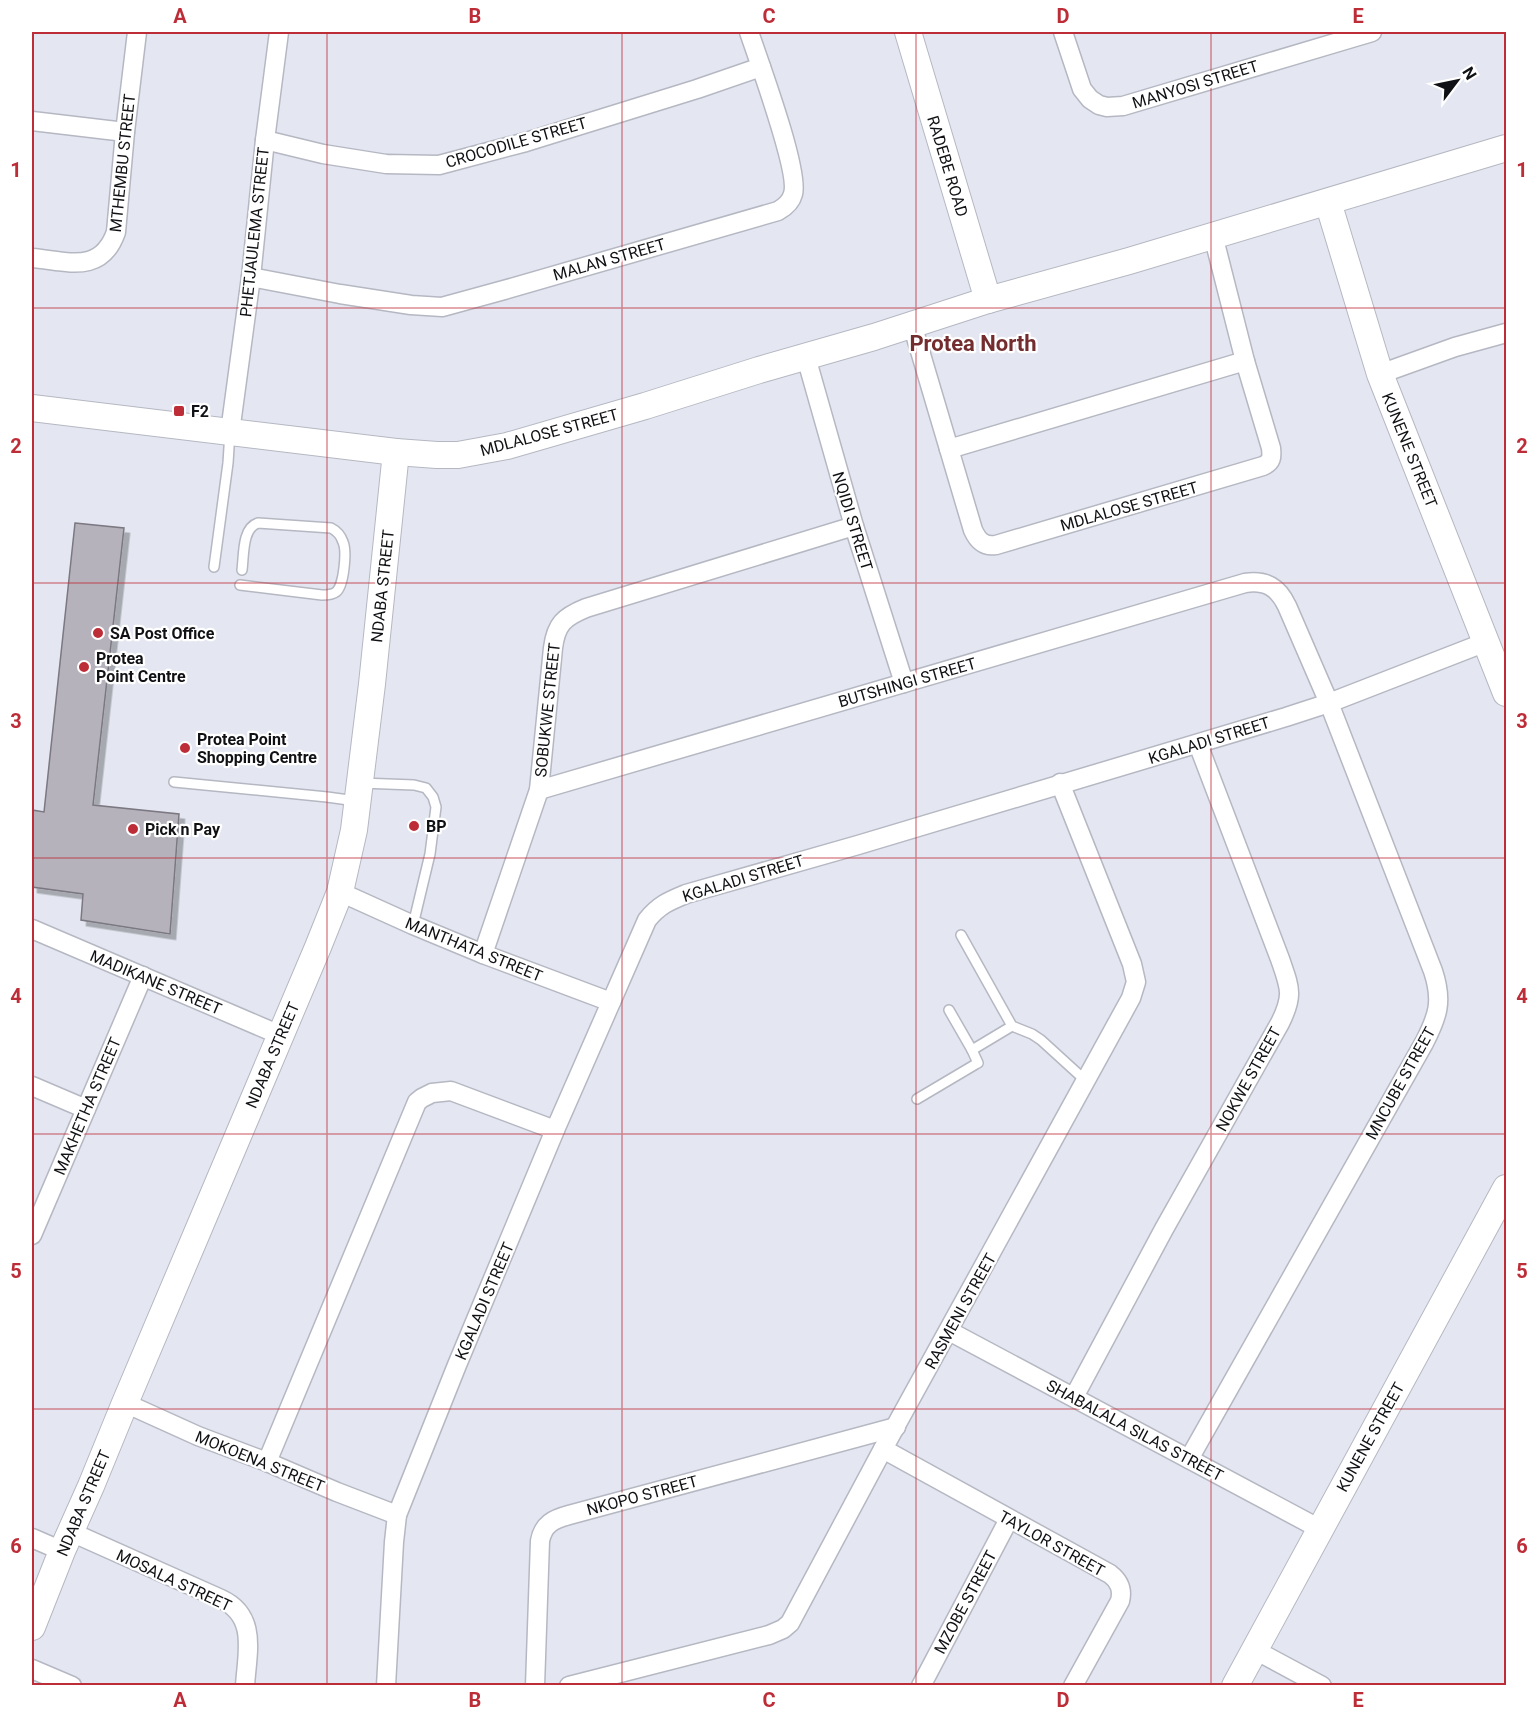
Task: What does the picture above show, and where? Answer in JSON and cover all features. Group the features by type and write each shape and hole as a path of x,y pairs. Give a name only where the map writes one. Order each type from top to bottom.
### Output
{"street":[{"name":"MTHEMBU STREET","path":"32,258 85,262 97,258 109,248 116,232 137,32"},
{"name":"PHETJAULEMA STREET","path":"230,432 279,32"},
{"name":"MALAN STREET","path":"250,277 340,294 411,305 442,307 778,211 787,204 792,195 793,177 786,146 749,32"},
{"name":"RADEBE ROAD","path":"908,32 988,300"},
{"name":"MANYOSI STREET","path":"1063,32 1082,89 1090,99 1107,107 1123,106 1372,32"},
{"name":"CROCODILE STREET","path":"265,140 323,154 386,164 439,165 525,142 697,89 760,67"},
{"path":"32,121 125,132"},
{"name":"MDLALOSE STREET","path":"32,408 396,452 458,455 495,449 645,406 988,300 1129,261 1506,148"},
{"name":"KUNENE STREET","path":"1328,201 1380,374 1506,693"},
{"name":"MDLALOSE STREET","path":"912,324 975,534 984,544 992,546 1268,464 1272,458 1271,445 1245,361 1213,235"},
{"path":"1380,374 1455,347 1506,333"},
{"name":"NQIDI STREET","path":"806,357 854,526 904,683"},
{"path":"949,449 1245,361"},
{"name":"NDABA STREET","path":"32,1627 318,947 339,892 350,851 372,684 396,452"},
{"name":"SOBUKWE STREET","path":"483,954 539,790 554,639 558,627 567,618 586,608 854,526"},
{"name":"BUTSHINGI STREET","path":"539,790 1245,583 1261,582 1275,588"},
{"name":"MNCUBE STREET","path":"1189,1459 1424,1043 1439,1005 1438,986 1433,971 1329,703 1283,597 1275,588"},
{"name":"KGALADI STREET","path":"386,1686 397,1515 555,1130 647,920 662,904 686,894 858,845 1329,703 1485,642"},
{"name":"NOKWE STREET","path":"1074,1397 1164,1228 1280,1023 1289,1000 1289,985 1281,959 1198,744"},
{"name":"RASMENI STREET","path":"569,1686 770,1635 787,1626 796,1614 883,1449 1086,1082 1131,999 1136,977 1060,783"},
{"name":"MANTHATA STREET","path":"339,892 483,954 611,1002"},
{"name":"MADIKANE STREET","path":"32,929 280,1035"},
{"name":"MAKHETHA STREET","path":"32,1235 142,976"},
{"path":"32,1086 86,1109"},
{"path":"267,1462 417,1102 432,1093 451,1091 555,1130"},
{"name":"KUNENE STREET","path":"1235,1686 1506,1188"},
{"name":"SHABALALA SILAS STREET","path":"949,1331 1320,1530"},
{"name":"MOKOENA STREET","path":"125,1403 198,1436 397,1515"},
{"name":"NKOPO STREET","path":"535,1686 540,1541 542,1532 550,1522 896,1427"},
{"name":"TAYLOR STREET","path":"883,1449 1110,1574 1120,1585 1121,1596 1116,1608 1073,1686"},
{"name":"MZOBE STREET","path":"921,1686 1009,1519"},
{"name":"MOSALA STREET","path":"32,1538 66,1542 233,1605 244,1618 248,1631 245,1686"},
{"path":"1255,1650 1322,1686"},
{"path":"32,1669 72,1686"}],"lane":[{"path":"214,567 230,432"},
{"path":"240,585 330,594 342,585 345,544 338,532 332,528 258,523 252,525 248,530 242,570"},
{"path":"174,782 327,797 414,785 426,788 433,797 436,807 430,854 413,925"},
{"path":"961,935 1012,1026 1023,1029 1041,1040 1086,1082"},
{"path":"917,1099 978,1061 949,1010"},
{"path":"972,1050 1012,1026"}],"building":[{"name":"Protea Point Centre","path":"75,523 124,528 93,805 179,814 170,934 81,920 83,894 32,887 32,810 44,812"}],"place":[{"name":"F2","path":"179,411"},
{"name":"SA Post Office","path":"98,633"},
{"name":"Protea Point Centre","path":"84,667"},
{"name":"Protea Point Shopping Centre","path":"185,748"},
{"name":"BP","path":"414,826"},
{"name":"Pick n Pay","path":"133,829"}],"district":[{"name":"Protea North","path":"973,343"}]}
